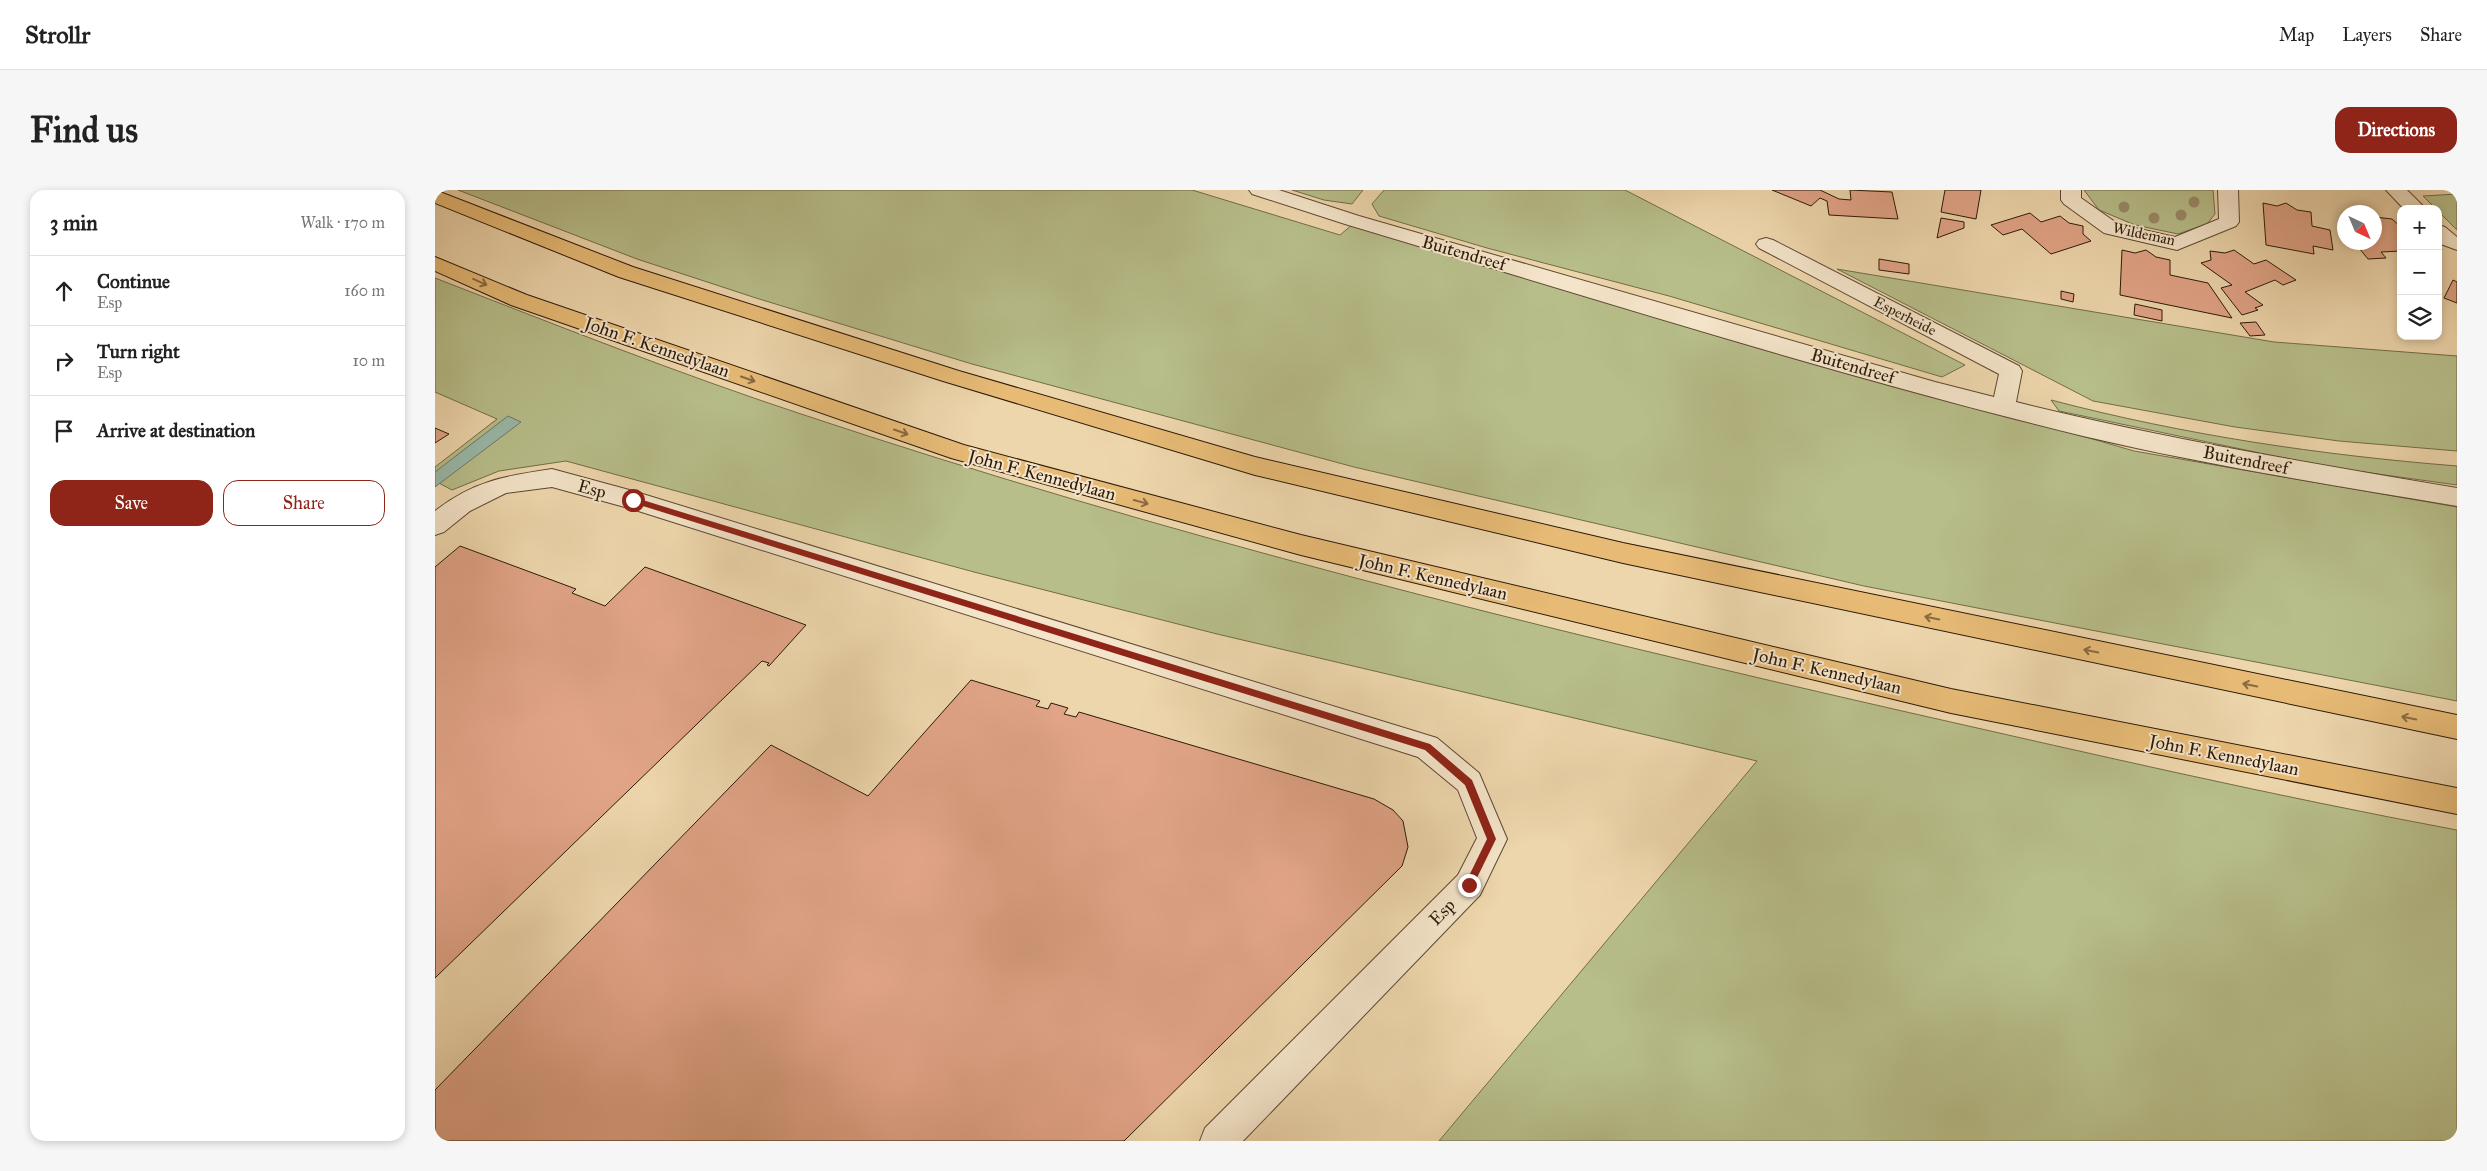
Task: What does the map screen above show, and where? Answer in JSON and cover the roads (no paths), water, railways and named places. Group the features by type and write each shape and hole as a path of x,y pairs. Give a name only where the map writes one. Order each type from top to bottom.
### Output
{"highway":[{"path":"435,196 626,272 951,376 1255,466 1623,553 2457,727"},
{"name":"John F. Kennedylaan","path":"435,263 519,300 959,452 1292,542 1951,700 2457,801"}],"street":[{"name":"Buitendreef","path":"1259,190 1934,390 2115,434 2281,467 2457,497"},
{"name":"Wildeman","path":"2071,190 2071,200 2111,228 2177,244 2229,222 2228,190"},
{"path":"2397,190 2412,205"},
{"path":"2442,235 2448,241 2457,244"},
{"name":"Esperheide","path":"1766,244 2011,371 2003,407"},
{"name":"Esp","path":"435,525 461,504 502,485 552,478 633,500 1427,747 1469,782 1492,839 1469,885 1218,1141"}]}
